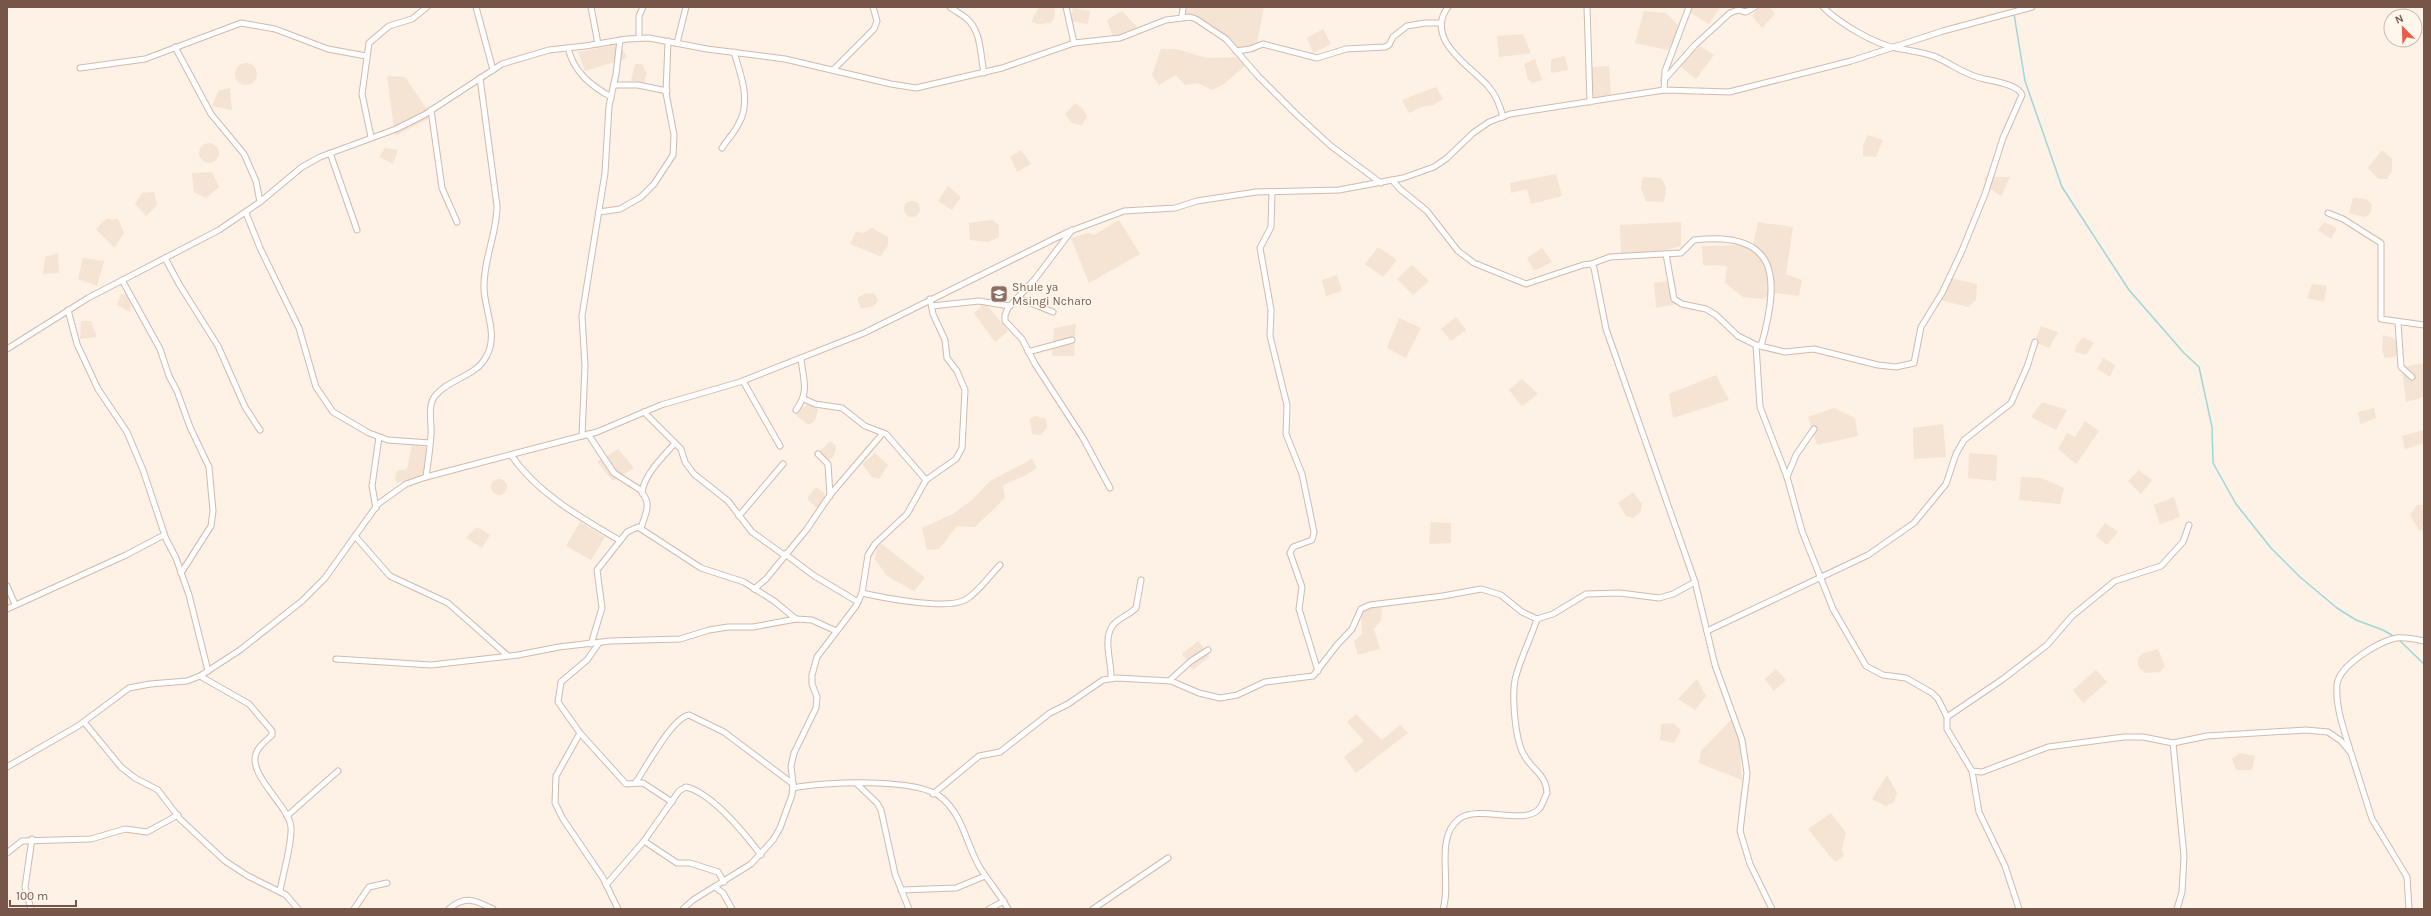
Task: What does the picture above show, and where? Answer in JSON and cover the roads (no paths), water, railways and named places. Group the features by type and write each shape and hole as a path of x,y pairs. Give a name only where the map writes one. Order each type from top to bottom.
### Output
{"street":[{"path":"371,137 363,106 366,56 369,43 389,26 412,19 427,7"},
{"path":"476,7 492,70"},
{"path":"591,7 598,44"},
{"path":"639,38 639,16 643,7"},
{"path":"677,43 686,7"},
{"path":"833,70 874,29 877,21 873,7"},
{"path":"950,7 967,18 975,31 979,40 984,73"},
{"path":"1066,7 1074,44"},
{"path":"1182,16 1183,7"},
{"path":"1448,7 1442,14 1441,23 1447,42 1458,59 1496,96 1503,117"},
{"path":"1587,7 1590,102"},
{"path":"1664,90 1665,71 1675,39 1689,7"},
{"path":"1664,80 1695,45 1730,13 1738,10 1746,12 1755,7"},
{"path":"1666,254 1674,299 1682,304 1706,309 1716,315 1738,336 1759,345 1785,352 1814,349 1878,366 1896,367 1914,363 1916,359 1918,335 1921,327 1942,293 1961,253 1985,194 2003,138 2022,95 2015,88 1970,76 1938,58 1917,51 1895,48 1848,26 1823,7"},
{"path":"7,767 84,722 129,688 150,684 187,681 200,676 240,650 302,601 325,578 376,508 393,492 426,477 582,436 644,412 743,381 867,332 930,299 1072,230 1124,211 1175,208 1230,196 1272,192 1339,190 1381,183 1434,167 1447,158 1473,133 1503,117 1533,109 1590,102 1664,90 1715,93 1729,92 1895,48 1943,32 2032,7"},
{"path":"7,349 68,310 122,280 219,230 246,213 302,167 330,153 396,129 431,110 492,70 507,62 534,53 620,40 639,38 668,41 785,59 916,88 984,73 1074,44 1120,38 1166,20 1182,16 1196,19 1226,39 1258,76 1316,132 1381,183"},
{"path":"1236,51 1250,49 1263,44 1310,57 1323,58 1346,50 1385,47 1400,31 1414,24 1441,23"},
{"path":"80,68 144,59 241,24 275,29 328,49 366,56"},
{"path":"582,436 585,366 582,316 605,173 611,97 620,40"},
{"path":"599,212 620,209 641,197 654,184 673,155 674,135 667,92 668,41"},
{"path":"175,47 211,114 244,154 256,181 260,202"},
{"path":"568,48 571,61 579,74 594,87 611,97"},
{"path":"722,148 738,125 744,110 746,95 734,52"},
{"path":"426,477 430,443 431,407 435,396 481,365 491,345 492,332 486,309 484,288 485,267 497,222 497,206 480,78"},
{"path":"614,85 638,85 667,92"},
{"path":"431,110 442,188 457,222"},
{"path":"330,153 357,230"},
{"path":"1392,180 1400,189 1427,211 1458,251 1470,261 1530,284 1584,265 1616,257 1682,253 1694,240 1703,239 1747,242 1754,246 1764,257 1770,270 1770,305 1759,345 1760,407 1787,477 1802,531 1819,576 1837,615 1866,666 1882,675 1900,676 1919,685 1938,699 1947,717 1947,729 1972,771 1981,817 2005,866 2019,909"},
{"path":"1272,192 1271,227 1260,248 1271,310 1270,336 1287,405 1286,434 1302,474 1314,532 1312,540 1293,548 1290,553 1302,587 1299,609 1318,671"},
{"path":"246,213 260,248 299,328 316,387 333,412 379,437 394,441 430,443"},
{"path":"2328,213 2343,219 2381,243 2380,315 2384,320 2424,325"},
{"path":"1072,230 1065,242 1010,306 1005,315 1005,321 1022,339 1028,352 1083,438 1110,488"},
{"path":"165,258 179,284 218,346 245,407 260,430"},
{"path":"1591,264 1596,272 1606,328 1694,582 1715,664 1742,740 1746,773 1740,831 1741,838 1750,864 1772,909"},
{"path":"122,280 160,349 169,376 178,391 190,427 209,467 213,511 211,526 181,573"},
{"path":"1018,298 1053,312"},
{"path":"683,909 692,900 724,882 751,864 761,855 780,828 793,786 791,766 794,753 816,708 817,697 812,684 812,675 817,657 858,602 862,593 868,555 882,536 907,514 926,480 956,459 962,448 965,419 965,390 957,371 947,358 946,340 930,299"},
{"path":"932,306 979,301 1010,306"},
{"path":"68,310 77,344 98,389 127,432 143,470 164,535 181,573 202,639 208,671"},
{"path":"2398,322 2401,367 2412,377"},
{"path":"1028,352 1072,340"},
{"path":"1707,631 1819,576 1842,568 1885,545 1923,515 1946,484 1956,454 1964,440 1980,426 2003,411 2011,403 2027,367 2035,342"},
{"path":"796,410 804,399 805,390 801,358"},
{"path":"743,381 780,446"},
{"path":"804,399 815,404 842,408 865,426 889,436 895,447 926,480"},
{"path":"644,412 684,454 685,462 694,474 722,496 752,532 813,575 858,602"},
{"path":"1787,477 1796,455 1814,429"},
{"path":"754,589 766,580 784,555 807,529 830,496 883,433"},
{"path":"588,434 614,473 642,491 648,498 648,504 641,528"},
{"path":"376,508 372,486 379,437"},
{"path":"642,491 654,469 675,443"},
{"path":"818,454 828,464 830,496"},
{"path":"511,455 522,471 545,492 619,540"},
{"path":"739,516 782,464"},
{"path":"1947,717 2003,679 2047,645 2072,616 2115,582 2161,566 2178,547 2189,525"},
{"path":"591,644 602,608 598,570 619,540 633,528 641,528 701,568 744,582 796,619"},
{"path":"7,609 15,604 126,555 164,535"},
{"path":"355,536 390,576 448,603 508,656"},
{"path":"862,593 922,602 959,602 973,594 1000,565"},
{"path":"1111,678 1108,644 1110,631 1119,619 1136,608 1141,580"},
{"path":"933,794 979,756 1000,752 1050,713 1068,704 1096,683 1111,678 1170,680 1210,697 1220,698 1237,695 1265,682 1312,676 1318,671 1337,645 1352,629 1361,610 1370,605 1442,596 1481,589 1501,595 1522,612 1537,618 1553,614 1586,594 1620,593 1660,598 1674,594 1694,582"},
{"path":"7,586 15,604"},
{"path":"1443,909 1446,899 1447,840 1451,826 1461,818 1481,814 1528,815 1540,809 1547,793 1542,774 1532,766 1523,755 1517,736 1516,722 1515,678 1537,618"},
{"path":"336,659 431,665 508,656 558,647 599,643 680,639 709,630 728,627 753,627 796,619 812,620 836,631"},
{"path":"2409,909 2407,878 2372,819 2351,753 2338,702 2337,684 2340,674 2346,666 2387,641 2397,638 2424,641"},
{"path":"599,643 587,660 561,682 558,689 558,702 580,734 626,784 636,782 651,787 672,802"},
{"path":"1170,680 1191,660 1208,650"},
{"path":"200,676 249,704 271,728 272,735 257,750 256,763 261,778 287,816 291,827 280,891"},
{"path":"636,782 674,724 684,716 689,715 724,732 793,786 816,784 898,784 940,796 958,816 972,853 985,876 1004,901 1008,909"},
{"path":"84,722 121,767 135,778 158,790 178,815 225,861 248,876 280,891 291,899 298,909"},
{"path":"1972,771 1982,772 2020,757 2062,744 2143,737 2173,743 2207,736 2321,731 2334,735 2351,753"},
{"path":"580,734 556,776 555,803 563,819 606,885 618,909"},
{"path":"2173,743 2184,856 2183,885 2177,909"},
{"path":"287,816 338,772"},
{"path":"857,784 877,803 881,810 895,874 909,909"},
{"path":"606,885 644,841 682,788 693,788 725,814 761,855"},
{"path":"7,853 22,841 32,839 69,841 91,839 124,830 147,832 178,815"},
{"path":"31,909 25,888 32,839"},
{"path":"644,841 676,863 690,863 718,872 724,882"},
{"path":"1093,909 1168,858"},
{"path":"901,890 956,888 985,876"},
{"path":"354,909 369,887 387,883"},
{"path":"715,887 723,892 732,909"},
{"path":"449,909 458,901 470,900 493,909"},
{"path":"989,909 1004,901"}],"waterway":[{"path":"2014,14 2025,81 2062,187 2129,290 2184,353 2199,367 2212,427 2213,463 2236,504 2271,548 2300,577 2337,608 2356,620 2383,630 2395,637"},
{"path":"2398,639 2424,664"}],"place":[{"name":"Shule ya Msingi Ncharo","path":"999,294"}]}
